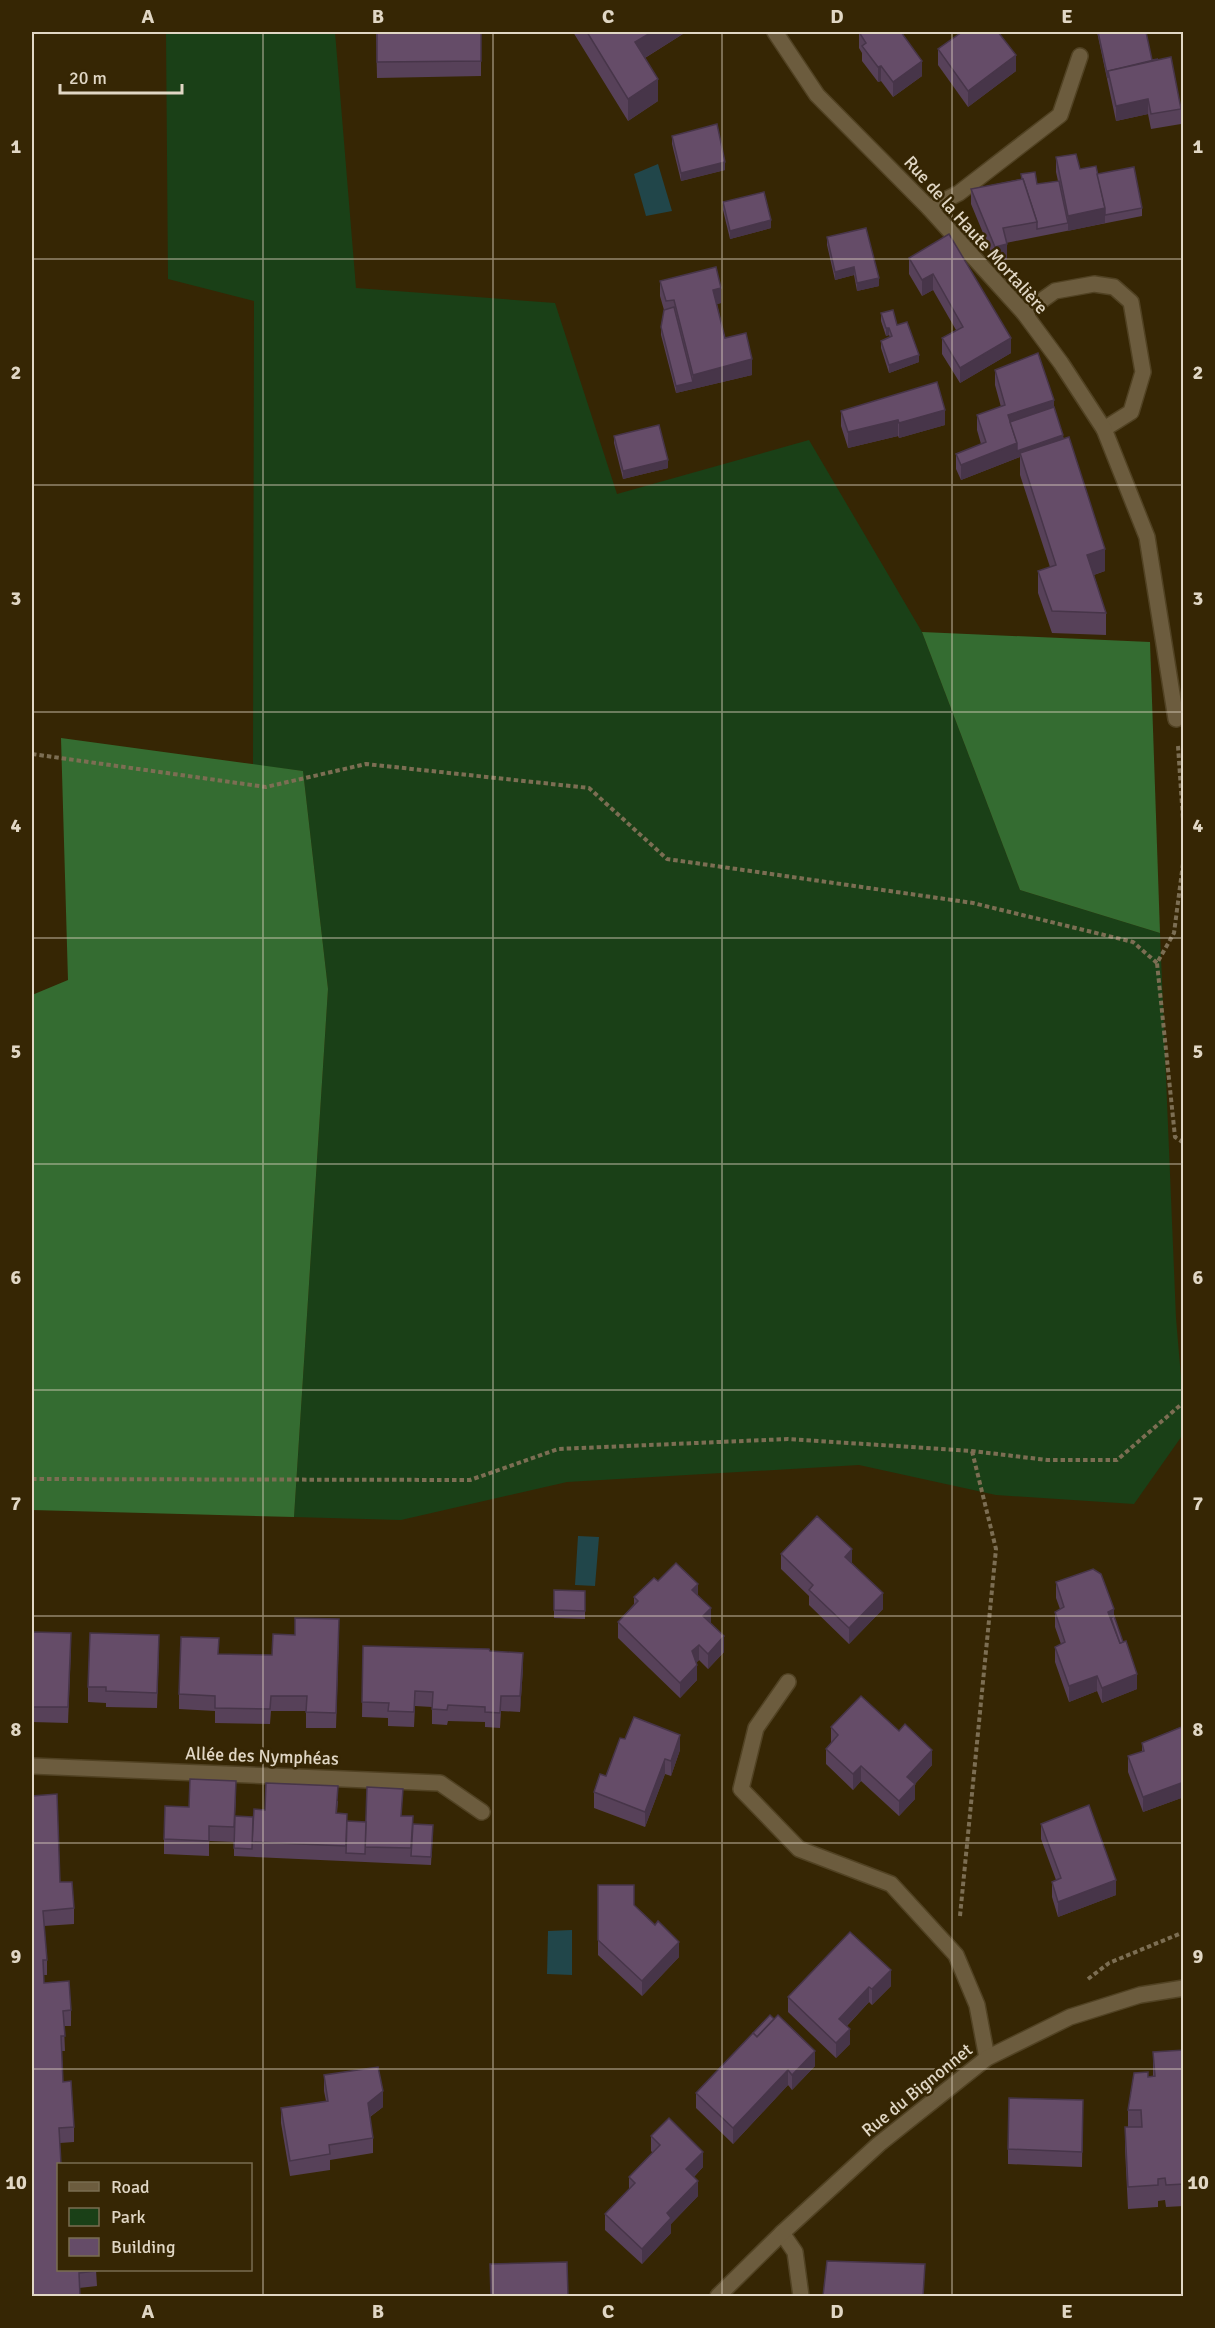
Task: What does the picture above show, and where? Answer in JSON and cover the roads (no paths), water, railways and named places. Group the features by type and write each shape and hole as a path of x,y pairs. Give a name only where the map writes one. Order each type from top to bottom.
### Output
{"street":[{"name":"Rue de la Haute Mortalière","path":"775,32 817,94 929,208 1024,313 1061,363 1104,429 1147,537 1176,719"},
{"path":"929,208 959,193 1060,115 1080,56"},
{"path":"1024,313 1055,291 1094,284 1113,287 1131,302 1143,372 1131,412 1104,429"},
{"path":"788,1682 756,1728 741,1789 799,1849 891,1884 956,1955 977,2005 987,2058"},
{"name":"Allée des Nymphéas","path":"32,1766 440,1783 482,1812"},
{"name":"Rue du Bignonnet","path":"718,2296 782,2233 879,2144 987,2058 1070,2017 1140,1995 1184,1988"},
{"path":"782,2233 795,2252 801,2296"}],"water":[{"path":"658,164 672,211 646,216 634,174"},
{"path":"578,1536 599,1537 595,1586 575,1585"},
{"path":"572,1930 572,1975 547,1974 548,1931"}]}
